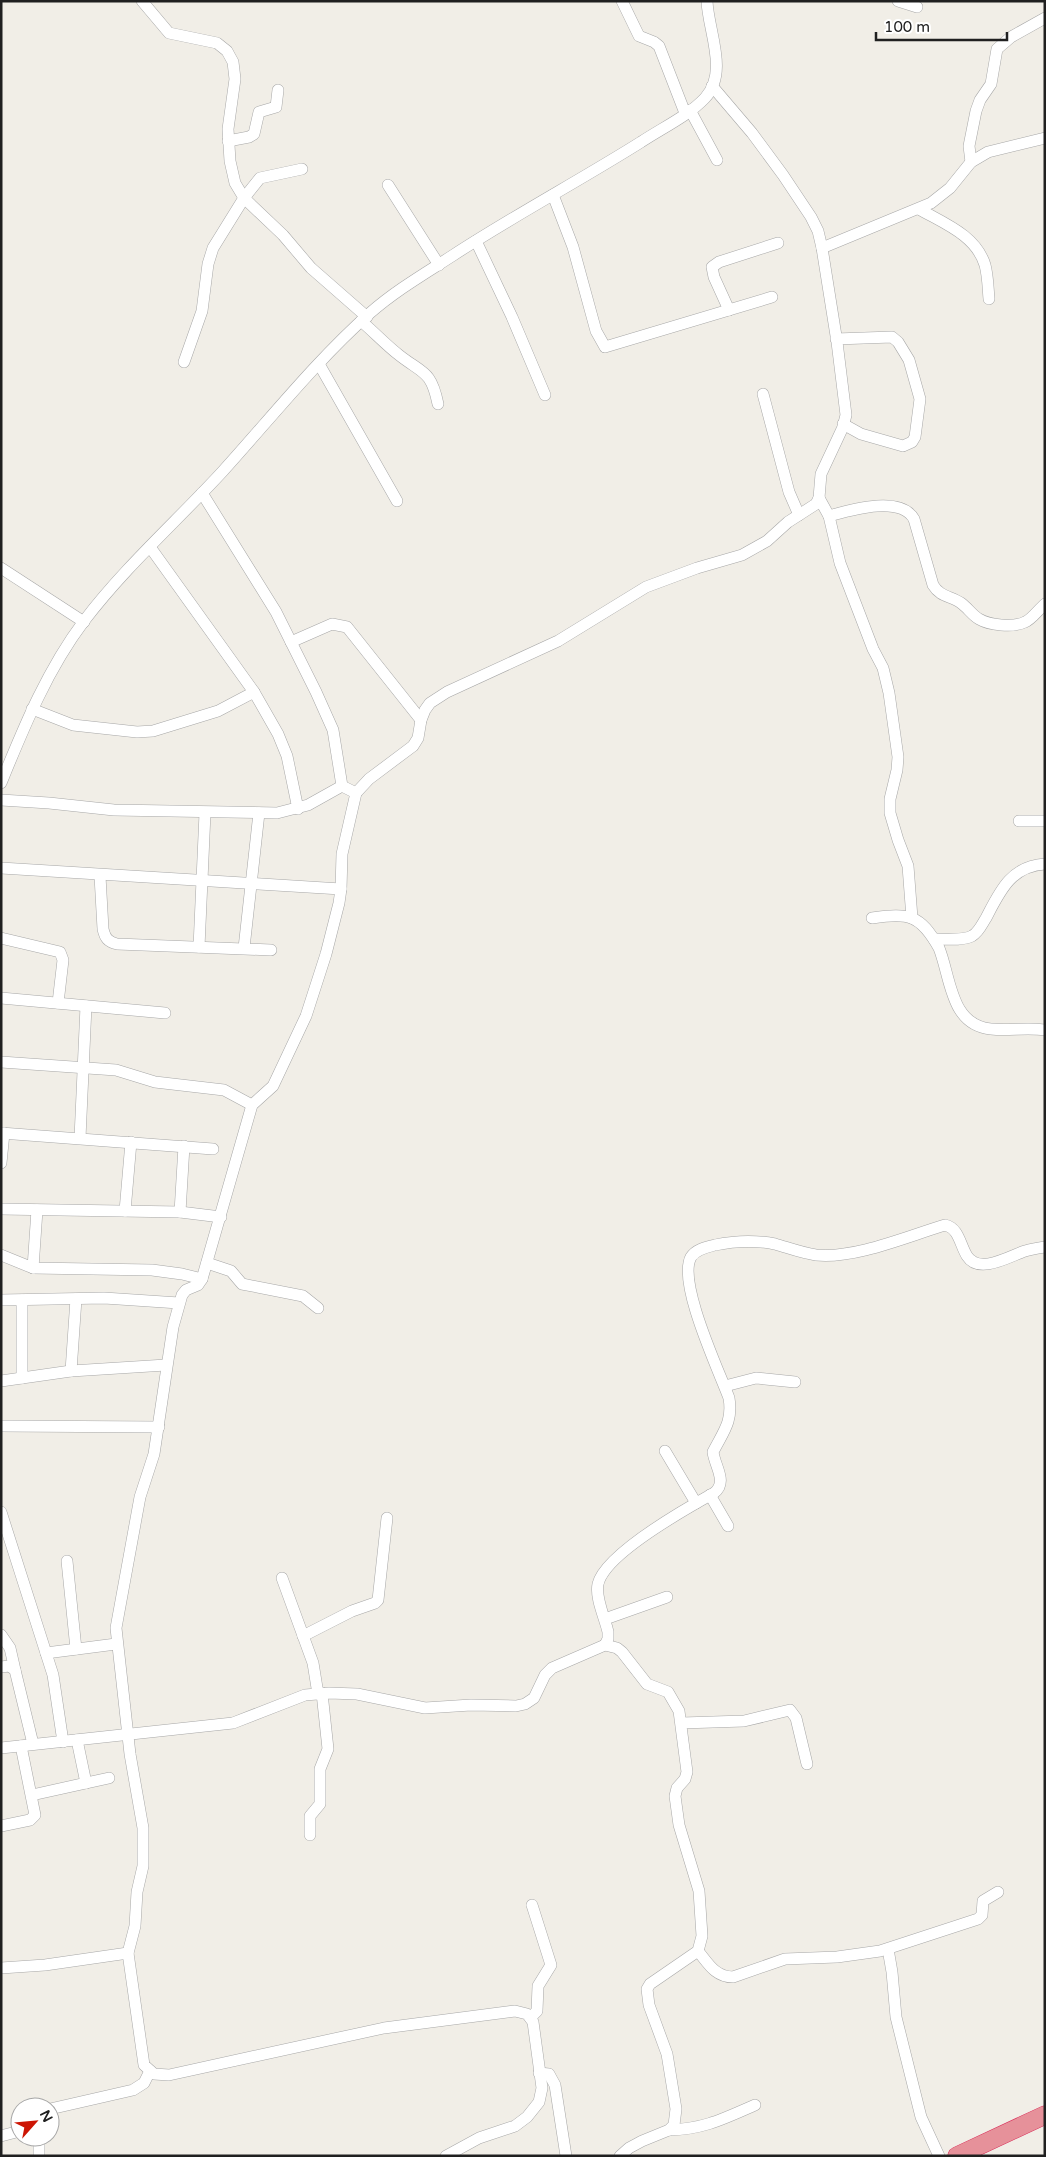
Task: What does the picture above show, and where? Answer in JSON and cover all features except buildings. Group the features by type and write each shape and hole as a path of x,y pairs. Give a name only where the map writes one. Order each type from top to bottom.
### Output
{"highway":[{"path":"958,2156 1045,2114"}],"street":[{"path":"142,1 169,33 217,43 223,46 230,56 235,79 228,141 235,183 244,198 283,235 311,268 398,354 427,374 433,384 438,404"},
{"path":"622,1 640,36 654,42 658,46 687,111 717,160"},
{"path":"1,783 4,765 44,685 84,622 150,546 202,493 318,364 364,319 398,291 439,264 611,161 705,97 712,86 716,60 709,25 707,1"},
{"path":"898,1 918,7"},
{"path":"971,162 969,146 976,111 980,100 991,84 995,53 1011,37 1045,18"},
{"path":"446,2156 479,2138 515,2126 527,2117 540,2099 542,2088 533,2022 530,2017 522,2012 515,2011 384,2028 169,2075 158,2075 150,2072 144,2065 128,1953 135,1926 137,1892 143,1866 144,1842 142,1818 127,1735 116,1644 116,1628 140,1497 154,1454 166,1365 179,1303 186,1290 198,1285 202,1279 252,1104 273,1086 306,1016 326,954 341,889 342,854 356,793 369,779 413,746 418,738 420,720 425,710 430,703 447,692 558,641 646,587 675,575 742,555 755,549 816,504 819,498 821,474 846,415 822,248 811,217 791,186 752,133 712,86"},
{"path":"228,141 249,137 254,134 259,112 276,107 278,90"},
{"path":"822,248 918,209 945,193 971,162 996,150 1045,138"},
{"path":"184,362 202,311 209,256 244,198 262,176 302,169"},
{"path":"388,185 439,264"},
{"path":"554,195 577,258 596,331 605,346 772,297"},
{"path":"918,209 964,235 974,246 985,265 989,300"},
{"path":"476,241 512,317 545,395"},
{"path":"729,310 714,277 712,266 778,243"},
{"path":"836,339 892,337 898,342 909,360 920,404 915,437 912,442 903,446 862,434 843,424"},
{"path":"318,364 398,501"},
{"path":"763,394 789,492 799,515"},
{"path":"202,493 276,612 291,642 333,730 342,786"},
{"path":"819,498 829,516 840,563 873,649 883,668 889,693 898,758 890,799 890,813 908,866 912,918"},
{"path":"829,516 859,508 877,506 894,507 910,512 920,536 932,585 942,596 960,602 979,619 1012,625 1025,622 1045,604"},
{"path":"150,546 254,692 278,734 287,756 298,809"},
{"path":"1,568 84,622"},
{"path":"291,642 332,624 347,626 420,720"},
{"path":"32,709 73,726 138,732 153,731 218,711 254,692"},
{"path":"342,786 356,793"},
{"path":"1,800 114,810 259,814 298,809 342,786"},
{"path":"199,947 205,813"},
{"path":"244,948 259,814"},
{"path":"1019,820 1045,821"},
{"path":"934,939 973,935 979,930 995,901 1014,874 1024,867 1045,864"},
{"path":"1,868 100,876 252,882 341,889"},
{"path":"100,876 103,929 105,938 110,942 271,950"},
{"path":"872,918 901,914 916,920 934,939 944,962 957,1009 966,1019 990,1029 1045,1030"},
{"path":"1,938 60,952 63,960 58,1003"},
{"path":"1,998 165,1012"},
{"path":"80,1138 86,1006"},
{"path":"1,1062 116,1070 155,1082 224,1090 252,1104"},
{"path":"1,1163 3,1133 212,1149"},
{"path":"125,1211 130,1142"},
{"path":"180,1212 184,1146"},
{"path":"1,1209 180,1212 221,1217"},
{"path":"33,1268 36,1210"},
{"path":"605,1645 608,1639 605,1619 597,1592 598,1583 604,1573 639,1539 710,1495 718,1489 721,1482 713,1452 730,1421 731,1411 725,1386 689,1288 691,1257 697,1251 728,1242 751,1241 773,1244 816,1255 832,1255 882,1246 945,1225 951,1226 956,1231 967,1256 972,1262 980,1264 993,1263 1024,1251 1045,1247"},
{"path":"1,1255 33,1268 152,1270 202,1279"},
{"path":"207,1263 231,1271 242,1284 303,1296 318,1308"},
{"path":"1,1300 104,1298 179,1303"},
{"path":"71,1371 76,1299"},
{"path":"22,1300 22,1378"},
{"path":"1,1381 71,1371 166,1365"},
{"path":"725,1386 756,1378 795,1382"},
{"path":"1,1426 159,1427"},
{"path":"665,1451 696,1503"},
{"path":"710,1495 728,1526"},
{"path":"1,1512 5,1535 53,1675 63,1742"},
{"path":"303,1636 378,1600 387,1518"},
{"path":"67,1561 76,1649"},
{"path":"282,1578 314,1663 328,1749 320,1769 320,1804 310,1816 310,1836"},
{"path":"605,1619 667,1597"},
{"path":"1,1636 10,1648 16,1670 32,1795 36,1811 33,1818 1,1826"},
{"path":"46,1653 116,1644"},
{"path":"1,1748 233,1723 305,1695 357,1694 426,1708 471,1705 516,1706 525,1704 534,1698 545,1675 552,1668 605,1645 617,1648 647,1684 668,1692 679,1711 682,1723 687,1772 685,1779 677,1788 675,1796 680,1825 699,1891 702,1936 698,1950 650,1984 647,1989 649,2005 665,2048 676,2109 674,2125 669,2130"},
{"path":"1,1667 8,1666 16,1670"},
{"path":"682,1723 744,1721 790,1710 796,1718 807,1764"},
{"path":"77,1740 86,1783"},
{"path":"32,1795 109,1778"},
{"path":"698,1950 717,1973 726,1977 733,1977 785,1959 844,1956 888,1949 978,1918 982,1915 983,1901 998,1892"},
{"path":"530,2017 537,2011 538,1986 551,1965 532,1905"},
{"path":"888,1949 898,2026 921,2117 939,2156"},
{"path":"1,1968 45,1965 128,1953"},
{"path":"60,2107 137,2088 144,2083 150,2072"},
{"path":"539,2073 549,2074 555,2084 566,2156"},
{"path":"620,2156 636,2144 669,2130 695,2129 712,2124 754,2105"}]}
